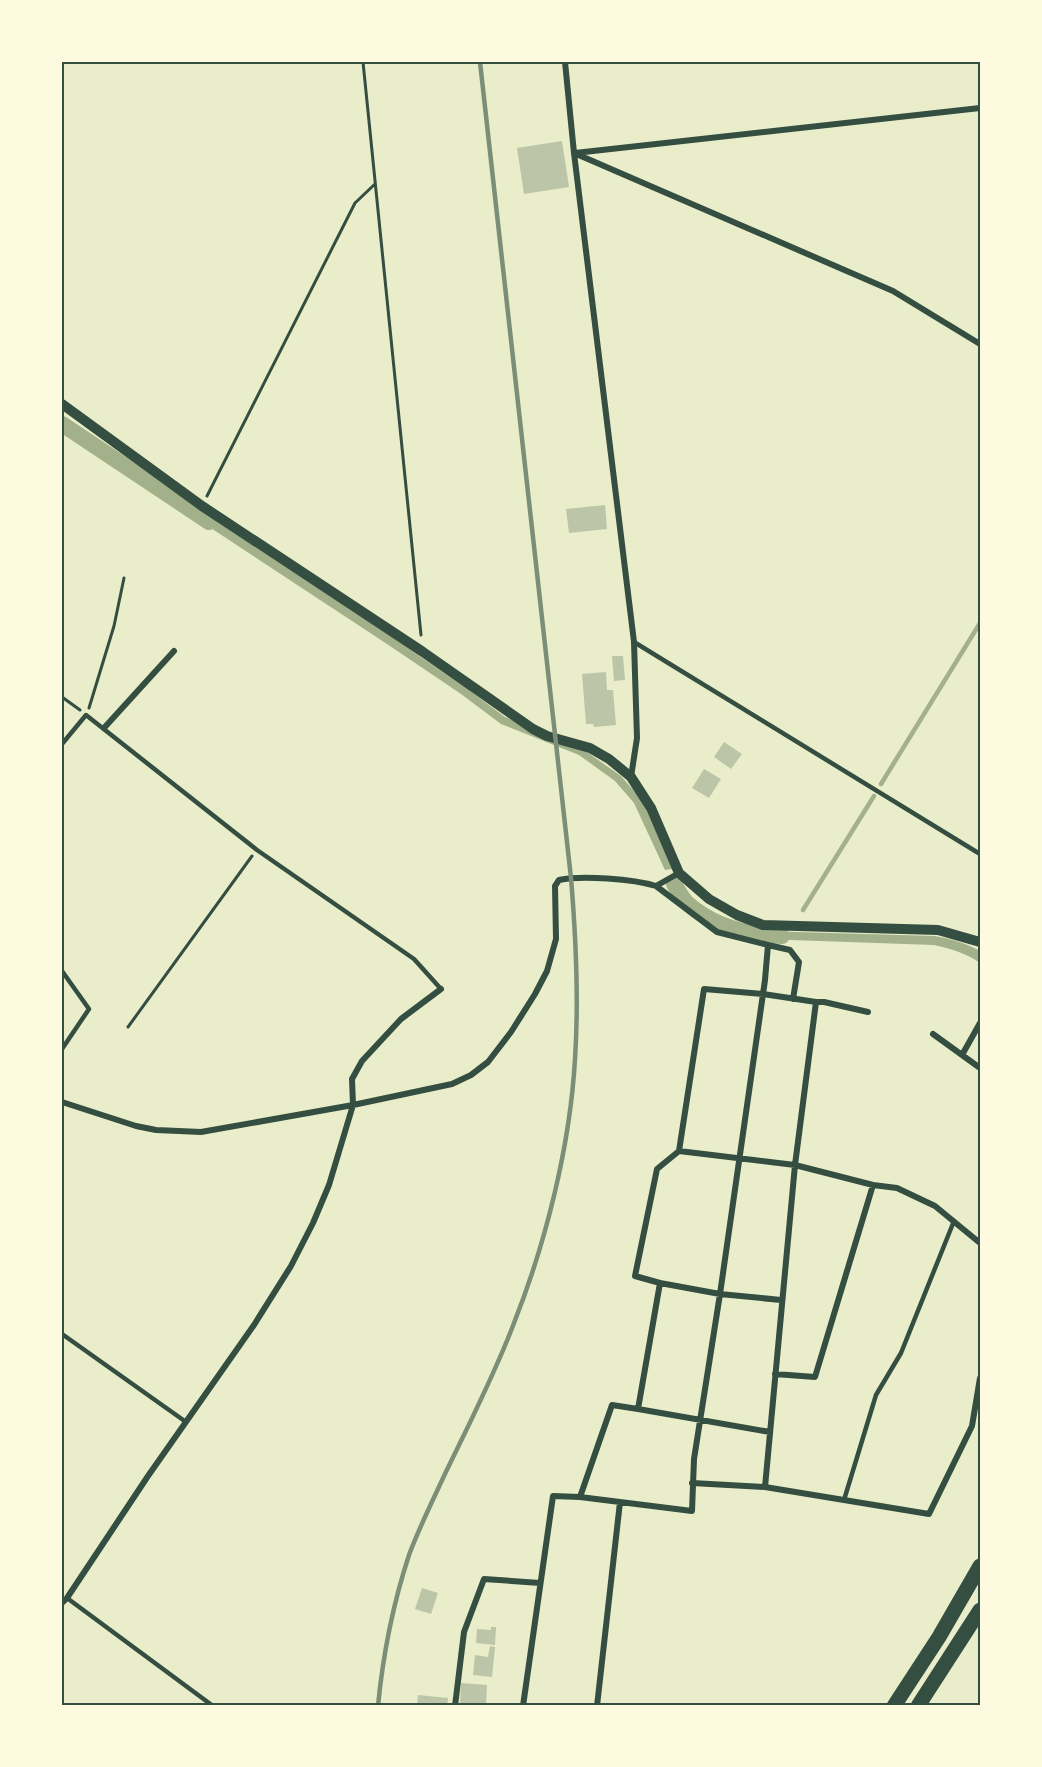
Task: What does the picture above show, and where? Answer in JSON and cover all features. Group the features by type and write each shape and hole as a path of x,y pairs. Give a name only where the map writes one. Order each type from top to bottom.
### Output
{"highway":[{"path":"894,1706 939,1637 981,1566"},
{"path":"918,1706 981,1610"}],"street":[{"path":"565,62 574,153 634,642 637,738 631,777"},
{"path":"574,153 981,108"},
{"path":"602,150 603,165"},
{"path":"574,153 893,291 981,344"},
{"path":"62,404 202,506 423,652 533,729 547,736 590,748 609,759 631,777 651,808 679,873 709,899 737,915 763,925 938,930 981,942"},
{"path":"104,728 174,651"},
{"path":"656,886 679,873"},
{"path":"62,1102 136,1126 179,1132 219,1130 452,1084 471,1075 488,1062 511,1032 535,994 547,971 556,939 555,886 559,880 571,878 643,882 656,886 717,932 790,950 799,962 793,999"},
{"path":"522,1706 553,1496 580,1497 692,1511 692,1483 700,1420 763,994 768,945"},
{"path":"63,1598 254,1324 296,1257 328,1185 353,1105 352,1079 362,1061 401,1019 441,989"},
{"path":"781,1300 720,1294 635,1276 657,1170 679,1151 704,989 824,1002 868,1012"},
{"path":"765,1487 795,1165 816,1002"},
{"path":"962,1055 981,1023"},
{"path":"933,1035 981,1068"},
{"path":"679,1151 795,1165 873,1185 897,1188 916,1195 935,1206 981,1243"},
{"path":"775,1374 816,1377 873,1185"},
{"path":"638,1409 660,1283"},
{"path":"692,1483 765,1487 929,1514 972,1425 981,1378"},
{"path":"580,1497 612,1405 770,1432"},
{"path":"972,1425 981,1428"},
{"path":"597,1706 620,1502"},
{"path":"455,1706 464,1632 484,1579 540,1583"}],"lane":[{"path":"634,642 981,854"},
{"path":"62,744 87,715 257,850 414,959 441,989"},
{"path":"62,971 89,1008 62,1048"},
{"path":"844,1500 876,1395 901,1353 954,1221"},
{"path":"62,1334 186,1422"},
{"path":"63,1598 213,1706"}],"path":[{"path":"363,62 423,652"},
{"path":"202,506 355,203 375,184"},
{"path":"62,697 87,715 114,626 124,578"},
{"path":"128,1026 257,850"}],"shaded area":[{"path":"193,506 396,640 505,717 584,750 621,776 642,800 672,869 665,870 634,803 615,781 579,755 501,724 390,646 188,513"},
{"path":"760,931 935,936 980,951 980,963 958,952 934,945 760,939"}],"building":[{"path":"562,141 569,187 524,194 517,148"},
{"path":"605,505 607,529 569,533 566,509"},
{"path":"612,656 623,656 625,680 614,681"},
{"path":"606,672 607,690 613,690 616,725 594,727 593,724 586,724 582,674"},
{"path":"724,742 742,754 731,769 714,757"},
{"path":"704,769 721,779 709,798 692,788"},
{"path":"422,1588 438,1593 431,1614 415,1609"},
{"path":"491,1627 496,1627 495,1645 476,1643 477,1629 491,1630"},
{"path":"490,1646 495,1647 492,1677 473,1675 475,1655 488,1657"},
{"path":"461,1683 487,1685 486,1705 460,1704"},
{"path":"418,1695 448,1698 447,1706 417,1706"}],"waterway":[{"path":"62,424 209,522"},
{"path":"881,784 980,623"},
{"path":"803,910 874,796"},
{"path":"674,884 687,903 720,924 756,934 782,936"}],"railway":[{"path":"378,1706 389,1629 409,1555 498,1362 526,1292 536,1260 562,1159 575,1059 576,968 571,878 480,62"}]}
